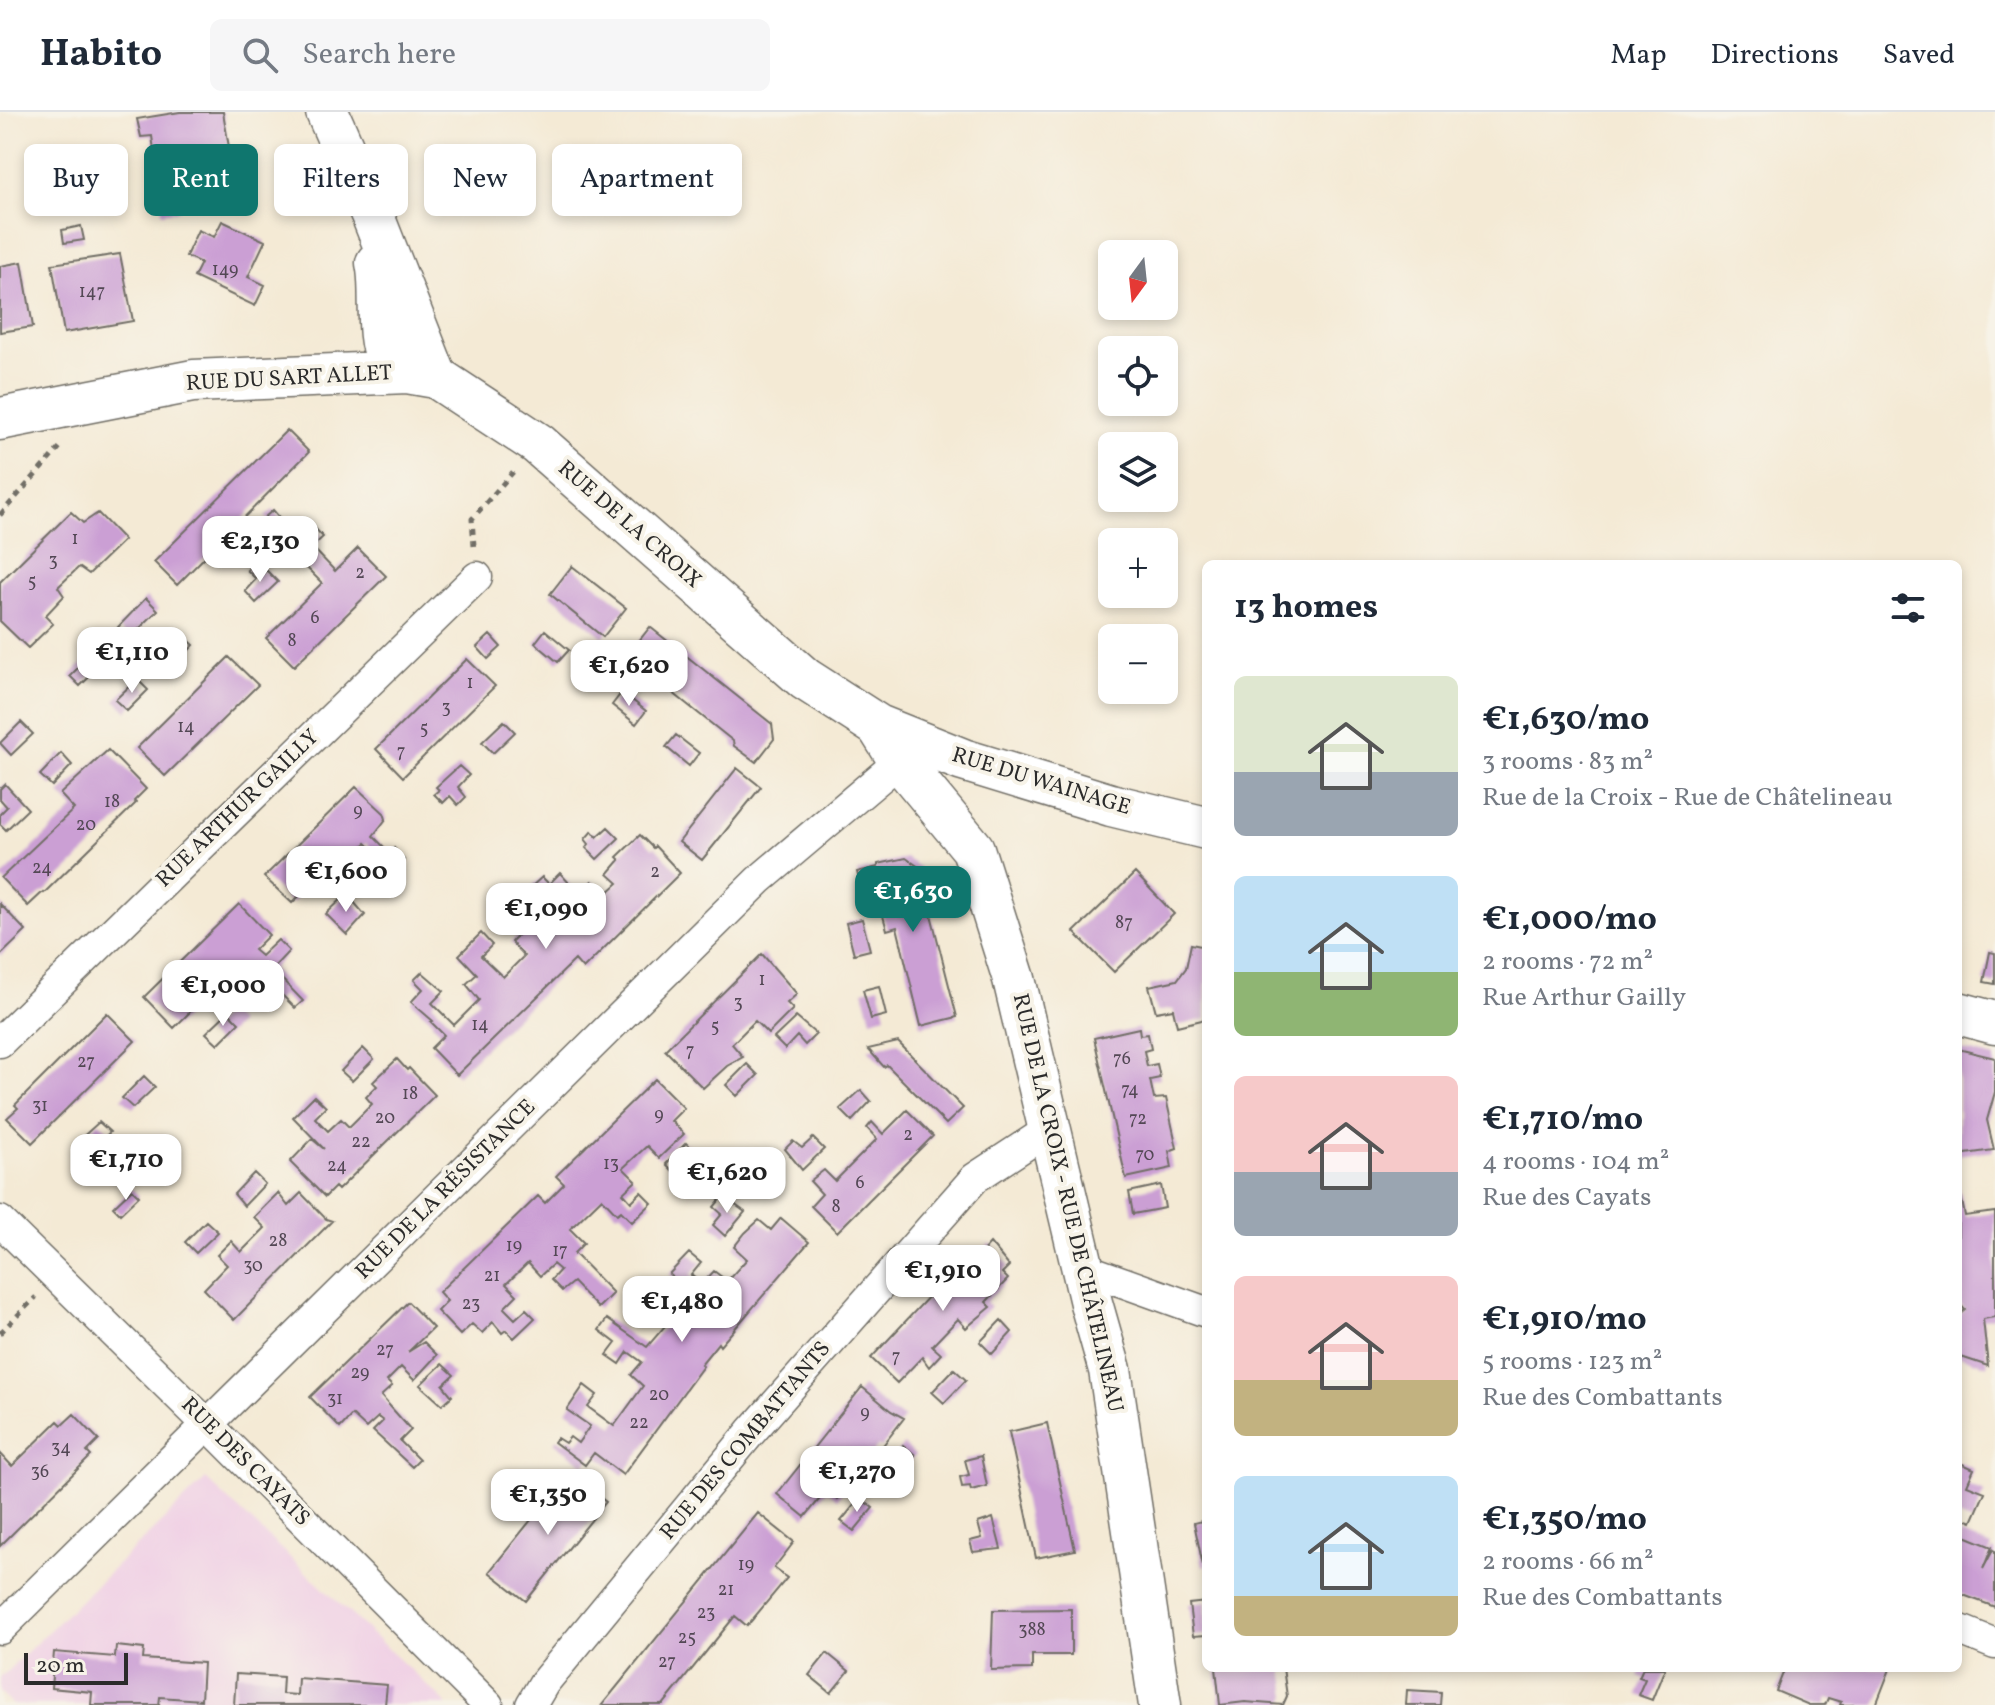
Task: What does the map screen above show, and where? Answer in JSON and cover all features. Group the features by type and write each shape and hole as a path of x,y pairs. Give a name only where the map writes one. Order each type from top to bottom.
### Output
{"street":[{"name":"RUE DE LA CROIX","path":"327,112 340,144"},
{"name":"RUE DE LA CROIX","path":"363,216 381,279 382,339 387,358 422,375 538,444 805,679 878,726 900,761 973,849"},
{"name":"RUE DE LA CROIX","path":"373,216 422,375"},
{"path":"308,376 339,362 359,342 381,279"},
{"name":"RUE DU SART ALLET","path":"0,419 193,381 422,375"},
{"name":"RUE ARTHUR GAILLY","path":"0,1042 477,577"},
{"name":"RUE DU WAINAGE","path":"878,726 963,760 1111,805 1202,827"},
{"name":"RUE DE LA RÉSISTANCE","path":"0,1629 759,880 900,761"},
{"name":"RUE DE LA CROIX - RUE DE CHÂTELINEAU","path":"973,849 1014,979 1110,1370 1160,1705"},
{"path":"1962,1014 1995,1023"},
{"name":"RUE DES COMBATTANTS","path":"531,1705 544,1683 751,1432 975,1178 1050,1129"},
{"name":"RUE DES CAYATS","path":"0,1221 488,1705"},
{"path":"1083,1268 1202,1311"},
{"path":"1962,1631 1995,1644"}],"path":[{"path":"0,515 65,442 97,400"},
{"path":"477,577 472,519 538,444"},
{"path":"0,1333 56,1276"}],"shaded area":[{"path":"206,1479 448,1705 13,1705 0,1692 0,1678"}],"building":[{"path":"180,112 223,112 228,144 153,144 152,136 141,137 137,119"},
{"path":"222,221 265,241 248,277 265,285 255,306 194,277 201,263 186,256 198,230 214,237"},
{"path":"81,226 84,240 64,243 62,230"},
{"path":"120,254 133,321 64,333 52,264"},
{"path":"22,262 33,327 0,332 0,266"},
{"path":"287,430 309,452 177,585 154,562"},
{"path":"273,510 289,529 282,535 265,517"},
{"path":"71,512 83,523 98,513 124,540 89,574 79,567 58,587 64,596 45,616 53,624 28,648 0,621 0,582"},
{"path":"312,525 323,537 312,547 335,571 358,548 386,576 294,666 266,638 322,583 299,560 301,558 286,539 295,530 301,537"},
{"path":"254,564 278,582 256,603 245,591 256,579 247,570"},
{"path":"572,566 626,608 603,637 550,594"},
{"path":"146,598 158,610 129,639 118,627"},
{"path":"650,627 772,724 774,739 756,762 627,656"},
{"path":"545,630 569,650 558,662 535,643"},
{"path":"182,634 194,645 172,667 161,656"},
{"path":"490,635 501,647 488,659 477,647"},
{"path":"105,640 116,651 80,686 70,676"},
{"path":"229,657 258,685 165,776 137,748"},
{"path":"467,659 495,686 403,777 376,749"},
{"path":"137,679 148,690 127,711 115,700"},
{"path":"622,692 646,711 636,724 612,705"},
{"path":"504,721 515,732 493,753 482,742"},
{"path":"21,722 33,734 11,755 0,743"},
{"path":"676,735 699,753 689,766 666,747"},
{"path":"108,750 146,789 134,801 136,803 28,906 1,878 74,809 60,794"},
{"path":"61,753 72,765 52,786 40,775"},
{"path":"459,766 469,775 458,787 466,797 458,805 450,796 443,803 434,794 439,790 436,787"},
{"path":"737,768 761,787 702,860 679,842"},
{"path":"5,784 28,809 6,830 0,824 0,814 7,807 0,799 0,789"},
{"path":"356,787 384,813 386,819 373,836 389,852 394,848 404,860 382,881 371,870 382,859 366,843 340,867 334,862 292,903 264,877"},
{"path":"608,827 619,838 597,859 586,848 589,844 585,839 592,831 597,837"},
{"path":"640,835 680,873 583,969 575,960 457,1075 431,1048 444,1035 411,1002 423,989 414,980 422,972 444,991 432,1003 454,1025 479,1000 466,984 477,974 459,955 481,933 492,945 481,956 503,977 524,956 511,942 535,916 549,931 557,923 534,899 538,894 531,887 542,877 549,884 560,873 571,885 560,898 568,906 592,881 606,894 618,883 608,874 620,860 617,857"},
{"path":"906,858 919,867 957,1017 921,1026 897,927 887,930 878,898 864,899 857,872"},
{"path":"1135,873 1174,914 1114,972 1074,932"},
{"path":"347,894 365,915 347,935 326,914"},
{"path":"0,904 26,931 0,956"},
{"path":"239,904 269,935 254,950 261,956 278,940 289,951 272,969 303,1001 295,1008 282,995 272,1006 232,970 174,1028 144,997"},
{"path":"862,919 870,950 854,954 846,923"},
{"path":"1191,944 1202,946 1202,1020 1177,1026 1173,1009 1156,1012 1149,986 1177,980 1186,968"},
{"path":"1990,952 1995,953 1995,984 1984,982"},
{"path":"762,954 797,994 787,1003 793,1009 768,1034 755,1021 732,1044 743,1057 727,1066 703,1088 665,1050"},
{"path":"879,986 886,1015 871,1019 863,990"},
{"path":"228,1012 239,1023 218,1044 206,1033"},
{"path":"107,1013 135,1041 32,1143 7,1118 18,1108 15,1105"},
{"path":"796,1017 816,1034 805,1045 797,1036 785,1049 774,1038"},
{"path":"1139,1028 1140,1035 1148,1034 1151,1049 1144,1051 1147,1066 1157,1064 1160,1078 1150,1080 1154,1099 1166,1098 1177,1148 1169,1151 1172,1168 1126,1178 1094,1038"},
{"path":"898,1042 963,1108 946,1124 868,1049"},
{"path":"363,1048 374,1059 352,1081 341,1071"},
{"path":"1962,1050 1995,1058 1995,1092 1987,1120 1994,1150 1962,1154"},
{"path":"397,1059 435,1095 338,1190 335,1187 325,1197 290,1162 312,1139 324,1149 293,1117 314,1096 326,1107 315,1118 328,1131 341,1119 349,1127 372,1104 366,1097 377,1086 373,1082"},
{"path":"747,1064 758,1075 737,1096 726,1085"},
{"path":"144,1076 155,1087 133,1108 122,1098"},
{"path":"655,1079 684,1108 671,1121 684,1134 659,1158 647,1146 623,1168 636,1181 623,1193 631,1202 641,1192 652,1203 632,1222 621,1211 617,1214 602,1198 570,1229 584,1243 574,1253 613,1293 598,1308 573,1282 562,1291 551,1280 560,1270 553,1264 540,1276 528,1263 506,1284 517,1295 504,1308 515,1319 526,1309 535,1318 514,1338 506,1330 502,1333 493,1322 482,1333 472,1324 460,1335 437,1311 447,1301 439,1292 538,1196 545,1203 564,1184 556,1176"},
{"path":"861,1090 871,1101 852,1121 840,1109"},
{"path":"907,1110 933,1136 837,1232 811,1206 822,1194 810,1181 824,1170 835,1181 877,1139 867,1128 872,1122 883,1134"},
{"path":"99,1122 110,1132 95,1146 103,1148 94,1156 78,1141"},
{"path":"813,1138 824,1149 802,1170 785,1149 793,1141 802,1148"},
{"path":"686,1143 696,1153 676,1174 666,1164"},
{"path":"254,1173 265,1184 244,1206 234,1194"},
{"path":"1161,1185 1165,1208 1133,1214 1129,1192"},
{"path":"132,1189 139,1196 120,1214 113,1207"},
{"path":"278,1193 288,1206 301,1193 326,1219 332,1221 234,1320 204,1289 227,1265 217,1255 231,1241 241,1252 265,1228 254,1217"},
{"path":"723,1196 745,1212 725,1236 713,1225 722,1214 714,1207"},
{"path":"1962,1201 1965,1216 1995,1212 1995,1317 1983,1319 1988,1366 1962,1357 1962,1313 1965,1310 1962,1307"},
{"path":"781,1218 809,1242 701,1364 703,1366 623,1475 594,1453 585,1465 554,1442 557,1438 565,1443 570,1437 578,1443 590,1426 567,1410 584,1385 597,1395 588,1407 614,1426 643,1386 631,1375 642,1362 628,1352 620,1364 607,1355 616,1343 599,1330 607,1319 647,1347 689,1298 676,1288 680,1283 669,1274 689,1253 701,1263 691,1275 702,1284 714,1271 727,1281 747,1259 734,1247 745,1233 759,1220 771,1230"},
{"path":"206,1221 218,1232 196,1253 185,1242"},
{"path":"990,1243 1009,1266 1002,1273 1008,1279 986,1302 991,1307 966,1328 958,1319 932,1346 941,1354 929,1367 922,1357 897,1383 871,1358 964,1259 970,1265"},
{"path":"408,1302 433,1328 408,1352 424,1342 437,1355 414,1380 401,1367 387,1381 392,1386 381,1396 411,1430 400,1441 419,1460 412,1467 373,1431 383,1421 378,1417 366,1428 352,1415 340,1428 310,1397"},
{"path":"1001,1320 1012,1332 992,1354 980,1342"},
{"path":"442,1364 454,1375 443,1385 452,1396 442,1405 420,1385"},
{"path":"954,1369 966,1380 944,1403 932,1392"},
{"path":"862,1387 904,1418 837,1499 827,1490 805,1517 777,1494"},
{"path":"74,1414 99,1440 87,1452 91,1456 0,1546 0,1453 12,1466 58,1421 62,1425"},
{"path":"1047,1423 1075,1550 1036,1558 1009,1432"},
{"path":"903,1445 915,1455 896,1479 884,1469"},
{"path":"981,1456 987,1486 971,1490 970,1486 962,1487 960,1477 969,1475 965,1460"},
{"path":"1962,1464 1974,1469 1967,1485 1985,1492 1972,1522 1962,1518"},
{"path":"569,1473 606,1502 526,1601 489,1572"},
{"path":"860,1498 873,1508 854,1531 841,1521"},
{"path":"758,1513 794,1542 774,1568 787,1578 747,1626 735,1616 663,1705 602,1705"},
{"path":"993,1518 1001,1549 973,1552 970,1541 982,1538 978,1523"},
{"path":"1202,1521 1202,1561 1194,1523"},
{"path":"1962,1535 1992,1547 1983,1569 1995,1551 1995,1607 1962,1595"},
{"path":"1202,1602 1202,1635 1193,1636 1189,1604"},
{"path":"1071,1609 1071,1655 1032,1655 1032,1669 991,1670 993,1610"},
{"path":"116,1646 144,1649 143,1659 203,1663 201,1700 160,1697 159,1705 91,1705 92,1692 51,1688 54,1652 115,1657"},
{"path":"827,1653 849,1671 831,1693 809,1675"},
{"path":"1216,1672 1284,1672 1287,1696 1283,1705 1245,1702 1220,1705"},
{"path":"1641,1672 1663,1672 1652,1700 1638,1695 1645,1679 1639,1677"},
{"path":"1783,1672 1889,1672 1876,1705 1840,1705 1841,1702 1828,1698 1825,1705 1809,1705 1776,1691"},
{"path":"236,1674 283,1677 282,1694 297,1695 298,1678 387,1685 385,1705 234,1705"},
{"path":"1407,1690 1441,1692 1440,1705 1406,1705"}]}
